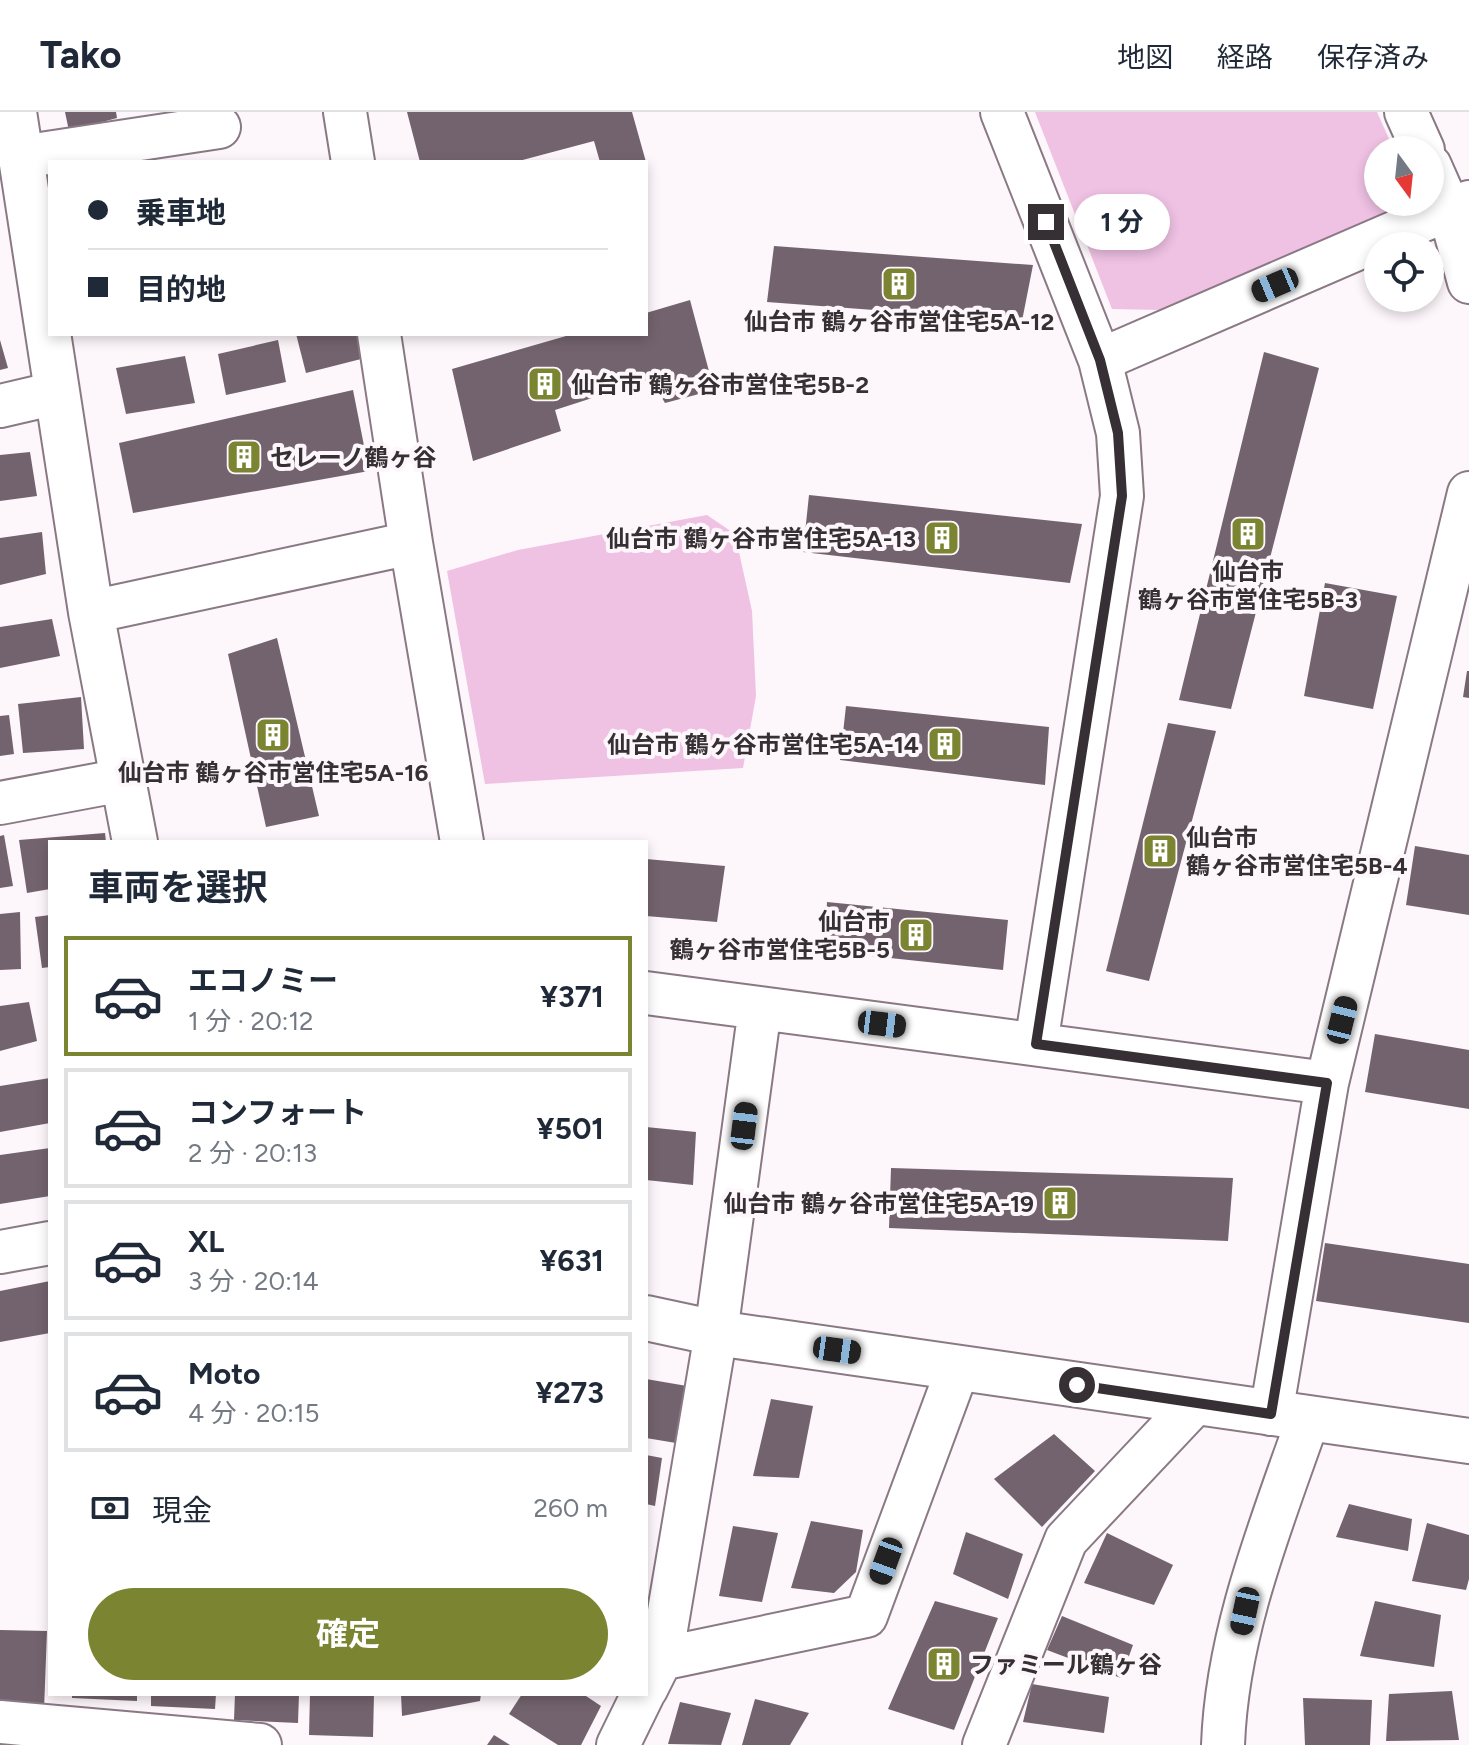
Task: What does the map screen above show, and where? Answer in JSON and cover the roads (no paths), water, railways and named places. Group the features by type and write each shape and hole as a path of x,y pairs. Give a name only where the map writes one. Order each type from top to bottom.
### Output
{"street":[{"path":"14,112 91,612 135,840"},
{"path":"345,112 353,160"},
{"path":"1002,112 1100,360 1118,433 1122,496 1036,1044"},
{"path":"1406,112 1417,136"},
{"path":"21,157 203,140"},
{"path":"1444,185 1459,206 1469,282"},
{"path":"1100,360 1459,206"},
{"path":"379,336 462,840"},
{"path":"0,406 56,393"},
{"path":"1223,1745 1225,1701 1290,1416 1327,1083 1469,493"},
{"path":"91,612 411,543"},
{"path":"0,803 123,780"},
{"path":"648,993 1327,1083"},
{"path":"760,1008 716,1333 650,1680 866,1616 958,1368"},
{"path":"0,1252 48,1243"},
{"path":"648,1318 716,1333 1469,1441"},
{"path":"984,1745 1066,1540 1195,1403"},
{"path":"618,1745 642,1696"},
{"path":"0,1722 260,1745"}],"place":[{"name":"仙台市 鶴ヶ谷市営住宅5A-12","path":"899,284"},
{"name":"仙台市 鶴ヶ谷市営住宅5B-2","path":"545,384"},
{"name":"セレーノ鶴ヶ谷","path":"244,457"},
{"name":"仙台市 鶴ヶ谷市営住宅5B-3","path":"1248,534"},
{"name":"仙台市 鶴ヶ谷市営住宅5A-13","path":"942,538"},
{"name":"仙台市 鶴ヶ谷市営住宅5A-16","path":"273,735"},
{"name":"仙台市 鶴ヶ谷市営住宅5A-14","path":"945,744"},
{"name":"仙台市 鶴ヶ谷市営住宅5B-4","path":"1160,851"},
{"name":"仙台市 鶴ヶ谷市営住宅5B-5","path":"916,935"},
{"name":"仙台市 鶴ヶ谷市営住宅5A-19","path":"1060,1203"},
{"name":"ファミール鶴ヶ谷","path":"944,1664"}]}
